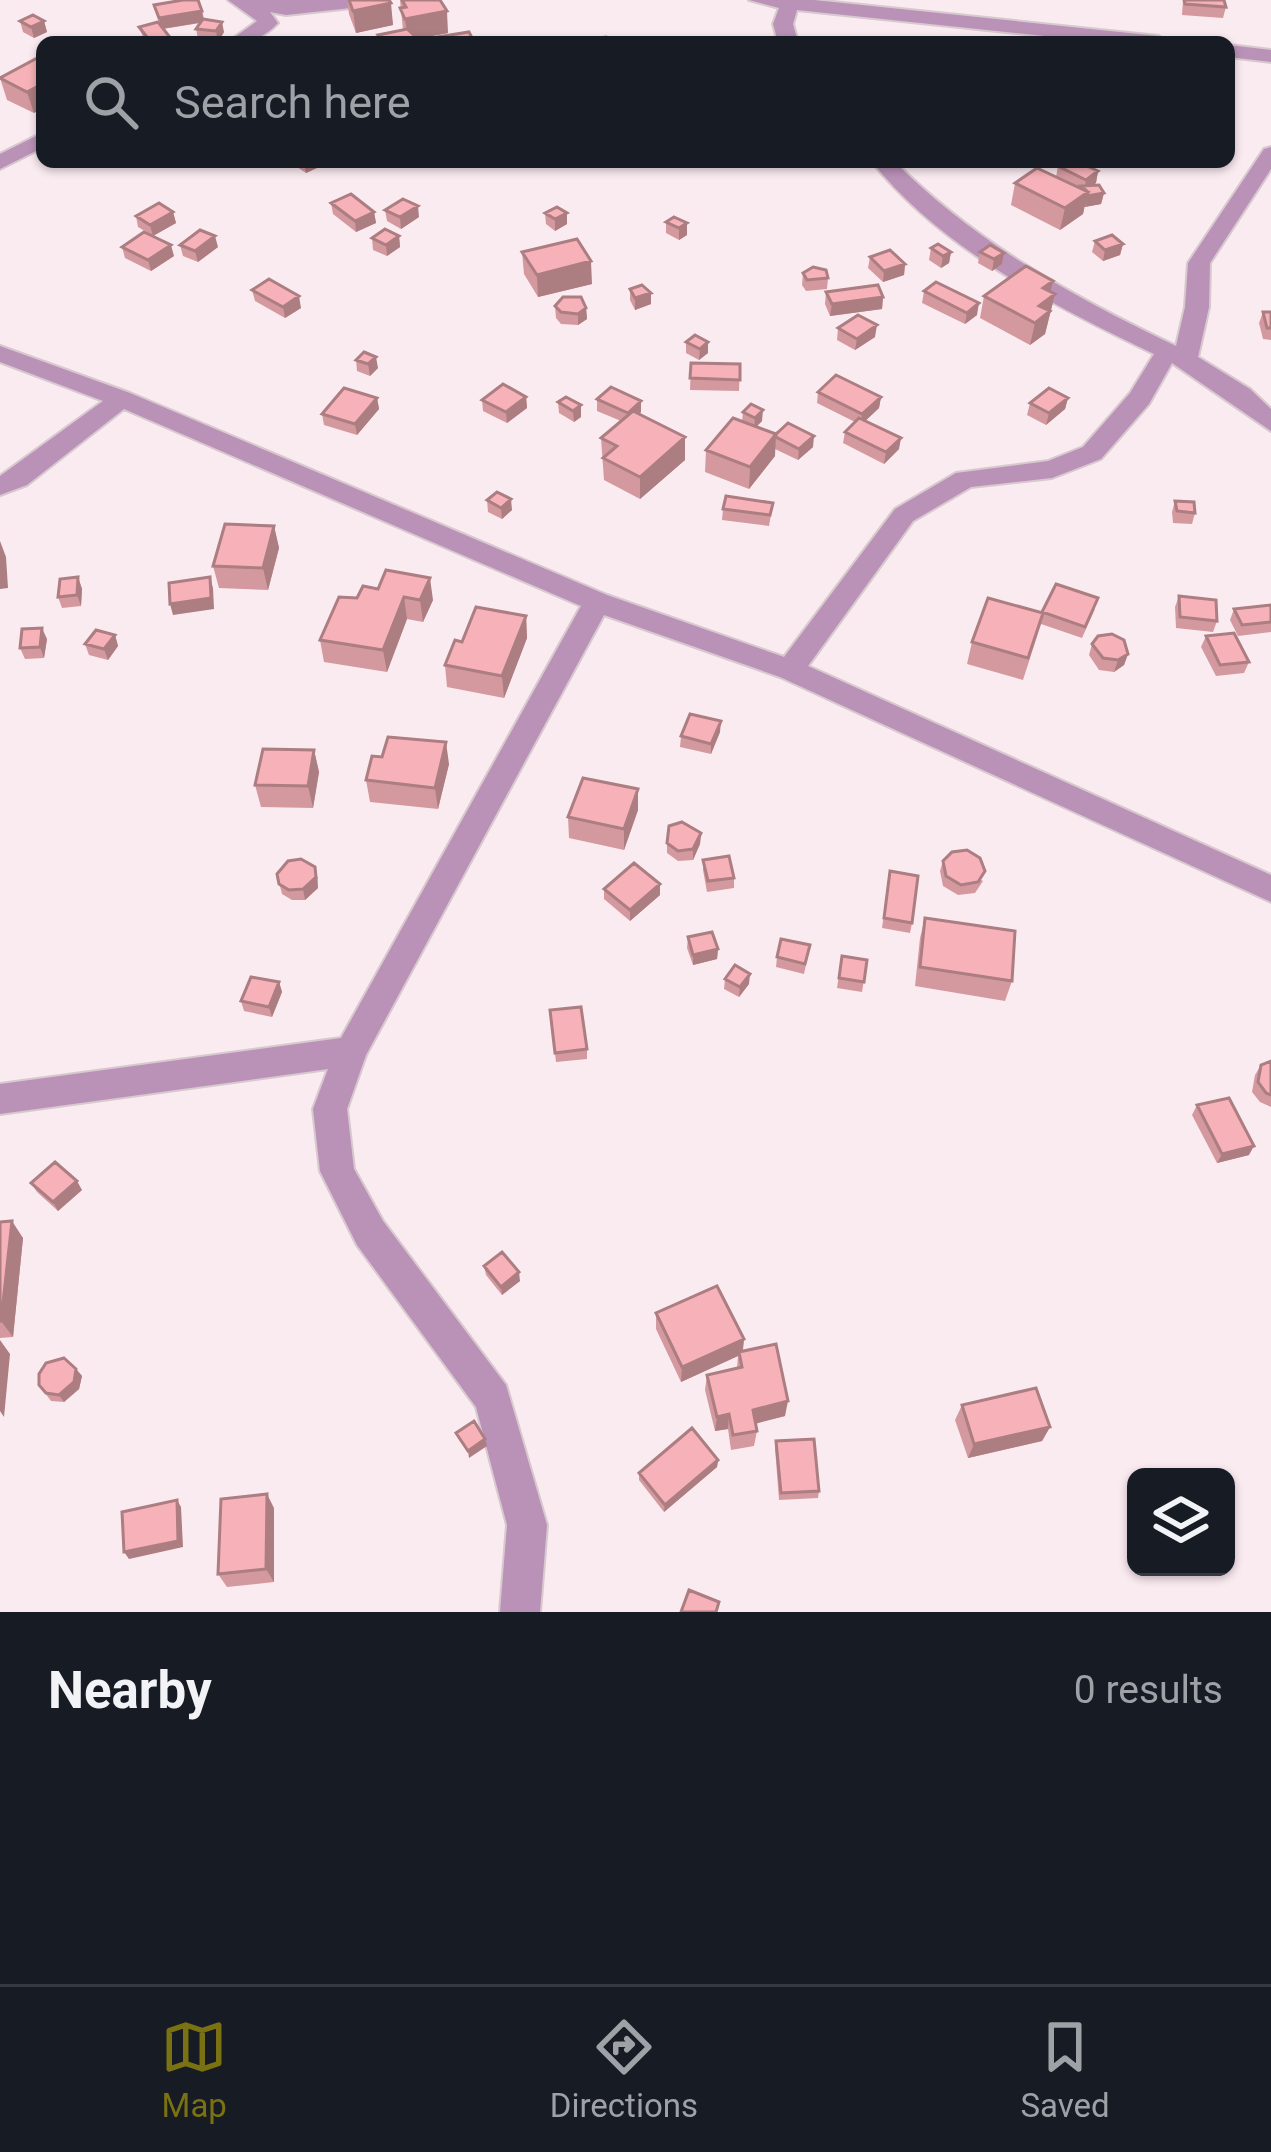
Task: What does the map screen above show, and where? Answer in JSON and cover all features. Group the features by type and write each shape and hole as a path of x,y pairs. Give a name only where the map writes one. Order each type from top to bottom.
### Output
{"street":[{"path":"237,0 286,9 370,0"},
{"path":"237,0 268,22 247,36"},
{"path":"759,0 1103,36"},
{"path":"786,36 783,24 790,2"},
{"path":"1235,52 1271,56"},
{"path":"0,164 36,143"},
{"path":"790,670 904,515 965,479 1052,469 1092,453 1176,356 1197,307 1199,263 1271,152"},
{"path":"890,168 987,252 1080,311 1176,356 1241,395 1271,423"},
{"path":"0,353 121,399 597,602 790,670 1271,889"},
{"path":"0,486 18,479 121,399"},
{"path":"520,1612 527,1525 494,1398 370,1233 337,1171 330,1109 351,1051 597,602"},
{"path":"0,1099 351,1051"}],"building":[{"path":"198,0 202,11 159,18 154,5"},
{"path":"349,0 389,0 391,3 353,11"},
{"path":"402,0 440,0 447,11 405,19"},
{"path":"1184,0 1224,0 1226,7 1185,4"},
{"path":"33,15 44,21 31,27 20,21"},
{"path":"203,19 222,22 216,31 196,29"},
{"path":"158,22 169,36 146,36 139,27"},
{"path":"407,29 415,36 379,36"},
{"path":"36,59 36,87 27,92 0,78"},
{"path":"1037,168 1088,192 1065,208 1015,183"},
{"path":"1062,168 1098,171 1086,180"},
{"path":"1099,185 1104,193 1087,196 1081,186"},
{"path":"351,194 374,212 355,221 331,203"},
{"path":"403,199 418,206 400,217 385,210"},
{"path":"159,203 173,212 150,225 136,216"},
{"path":"557,207 567,213 555,219 545,213"},
{"path":"674,217 687,223 679,228 666,222"},
{"path":"385,229 399,236 386,245 372,238"},
{"path":"200,230 215,236 195,251 180,245"},
{"path":"144,232 171,245 148,260 122,247"},
{"path":"1112,235 1123,244 1105,250 1095,241"},
{"path":"577,239 591,261 537,275 522,252"},
{"path":"938,244 951,252 943,256 931,248"},
{"path":"990,245 1004,253 994,259 980,252"},
{"path":"890,250 905,264 884,271 870,257"},
{"path":"1026,266 1053,281 1043,288 1055,294 1039,306 1050,311 1035,323 984,296"},
{"path":"813,267 826,270 828,278 807,280 803,273"},
{"path":"269,279 299,296 283,307 252,290"},
{"path":"936,282 979,303 967,313 924,291"},
{"path":"642,285 651,293 635,298 630,289"},
{"path":"878,285 883,297 832,304 826,292"},
{"path":"563,297 581,297 586,308 578,314 561,312 555,306"},
{"path":"1263,312 1271,312 1271,328 1267,328"},
{"path":"858,315 877,325 857,339 838,328"},
{"path":"695,335 708,342 700,349 686,342"},
{"path":"364,352 376,357 368,364 356,360"},
{"path":"691,363 740,364 740,380 690,378"},
{"path":"836,375 881,397 862,414 818,392"},
{"path":"503,384 526,397 506,412 482,400"},
{"path":"611,387 641,401 628,413 597,399"},
{"path":"344,388 377,398 355,424 322,414"},
{"path":"1049,388 1068,398 1049,413 1030,403"},
{"path":"566,397 581,405 573,411 558,402"},
{"path":"751,404 763,410 755,418 743,412"},
{"path":"633,411 685,437 640,477 603,458 617,446 601,438"},
{"path":"733,418 776,434 750,467 706,450"},
{"path":"859,418 901,438 886,452 845,432"},
{"path":"788,423 814,436 799,449 776,434"},
{"path":"497,492 511,499 501,508 487,500"},
{"path":"726,496 773,503 770,515 723,509"},
{"path":"1175,501 1194,502 1195,513 1177,511"},
{"path":"225,524 274,526 263,568 213,566"},
{"path":"386,570 430,578 420,600 404,597 383,650 320,640 339,597 357,598 363,586 378,589"},
{"path":"78,577 77,595 58,597 60,579"},
{"path":"210,577 211,598 170,604 169,583"},
{"path":"1056,584 1098,598 1085,627 1042,612"},
{"path":"1179,596 1216,600 1217,621 1180,617"},
{"path":"988,598 1043,613 1028,658 972,642"},
{"path":"1271,605 1271,622 1242,625 1234,609"},
{"path":"476,607 526,616 502,676 445,665 455,640 462,642"},
{"path":"42,628 40,647 20,648 22,629"},
{"path":"96,630 115,635 104,649 85,644"},
{"path":"1234,633 1249,662 1220,665 1206,636"},
{"path":"1112,634 1124,640 1128,654 1118,660 1103,658 1092,644 1098,636"},
{"path":"690,714 721,721 711,744 681,736"},
{"path":"388,737 446,742 435,788 366,780 372,756 382,757"},
{"path":"263,749 314,750 308,786 255,785"},
{"path":"583,778 638,789 624,829 568,817"},
{"path":"682,822 701,833 693,849 678,851 667,843 669,826"},
{"path":"967,850 980,858 985,871 978,882 961,885 946,876 943,861 952,852"},
{"path":"729,856 734,878 708,881 703,860"},
{"path":"301,859 315,867 316,877 303,889 289,890 279,884 277,874 288,861"},
{"path":"634,863 660,884 630,910 604,889"},
{"path":"890,871 918,876 912,923 884,918"},
{"path":"925,918 1015,931 1012,981 920,967"},
{"path":"712,932 718,949 693,955 688,937"},
{"path":"781,939 810,945 805,964 777,957"},
{"path":"842,956 867,960 864,982 839,978"},
{"path":"735,965 750,974 740,987 725,979"},
{"path":"251,977 279,982 269,1007 241,1001"},
{"path":"581,1007 587,1049 555,1053 550,1010"},
{"path":"1271,1061 1271,1095 1258,1082 1261,1065"},
{"path":"1229,1098 1254,1146 1222,1154 1197,1105"},
{"path":"55,1162 77,1181 53,1202 31,1183"},
{"path":"12,1221 1,1321 0,1321 0,1222"},
{"path":"502,1252 519,1272 501,1287 484,1266"},
{"path":"717,1286 744,1339 682,1367 656,1313"},
{"path":"776,1344 788,1401 753,1410 757,1431 733,1435 729,1414 717,1417 707,1375 742,1367 739,1352"},
{"path":"64,1358 76,1369 74,1382 59,1395 46,1393 39,1385 39,1374 46,1363"},
{"path":"1036,1388 1050,1427 974,1444 962,1405"},
{"path":"474,1421 485,1439 468,1451 456,1433"},
{"path":"692,1428 718,1460 665,1505 639,1473"},
{"path":"814,1439 819,1491 781,1493 776,1441"},
{"path":"267,1494 266,1569 218,1574 221,1499"},
{"path":"177,1500 178,1541 124,1552 122,1512"},
{"path":"689,1590 719,1602 716,1612 681,1612"}]}
